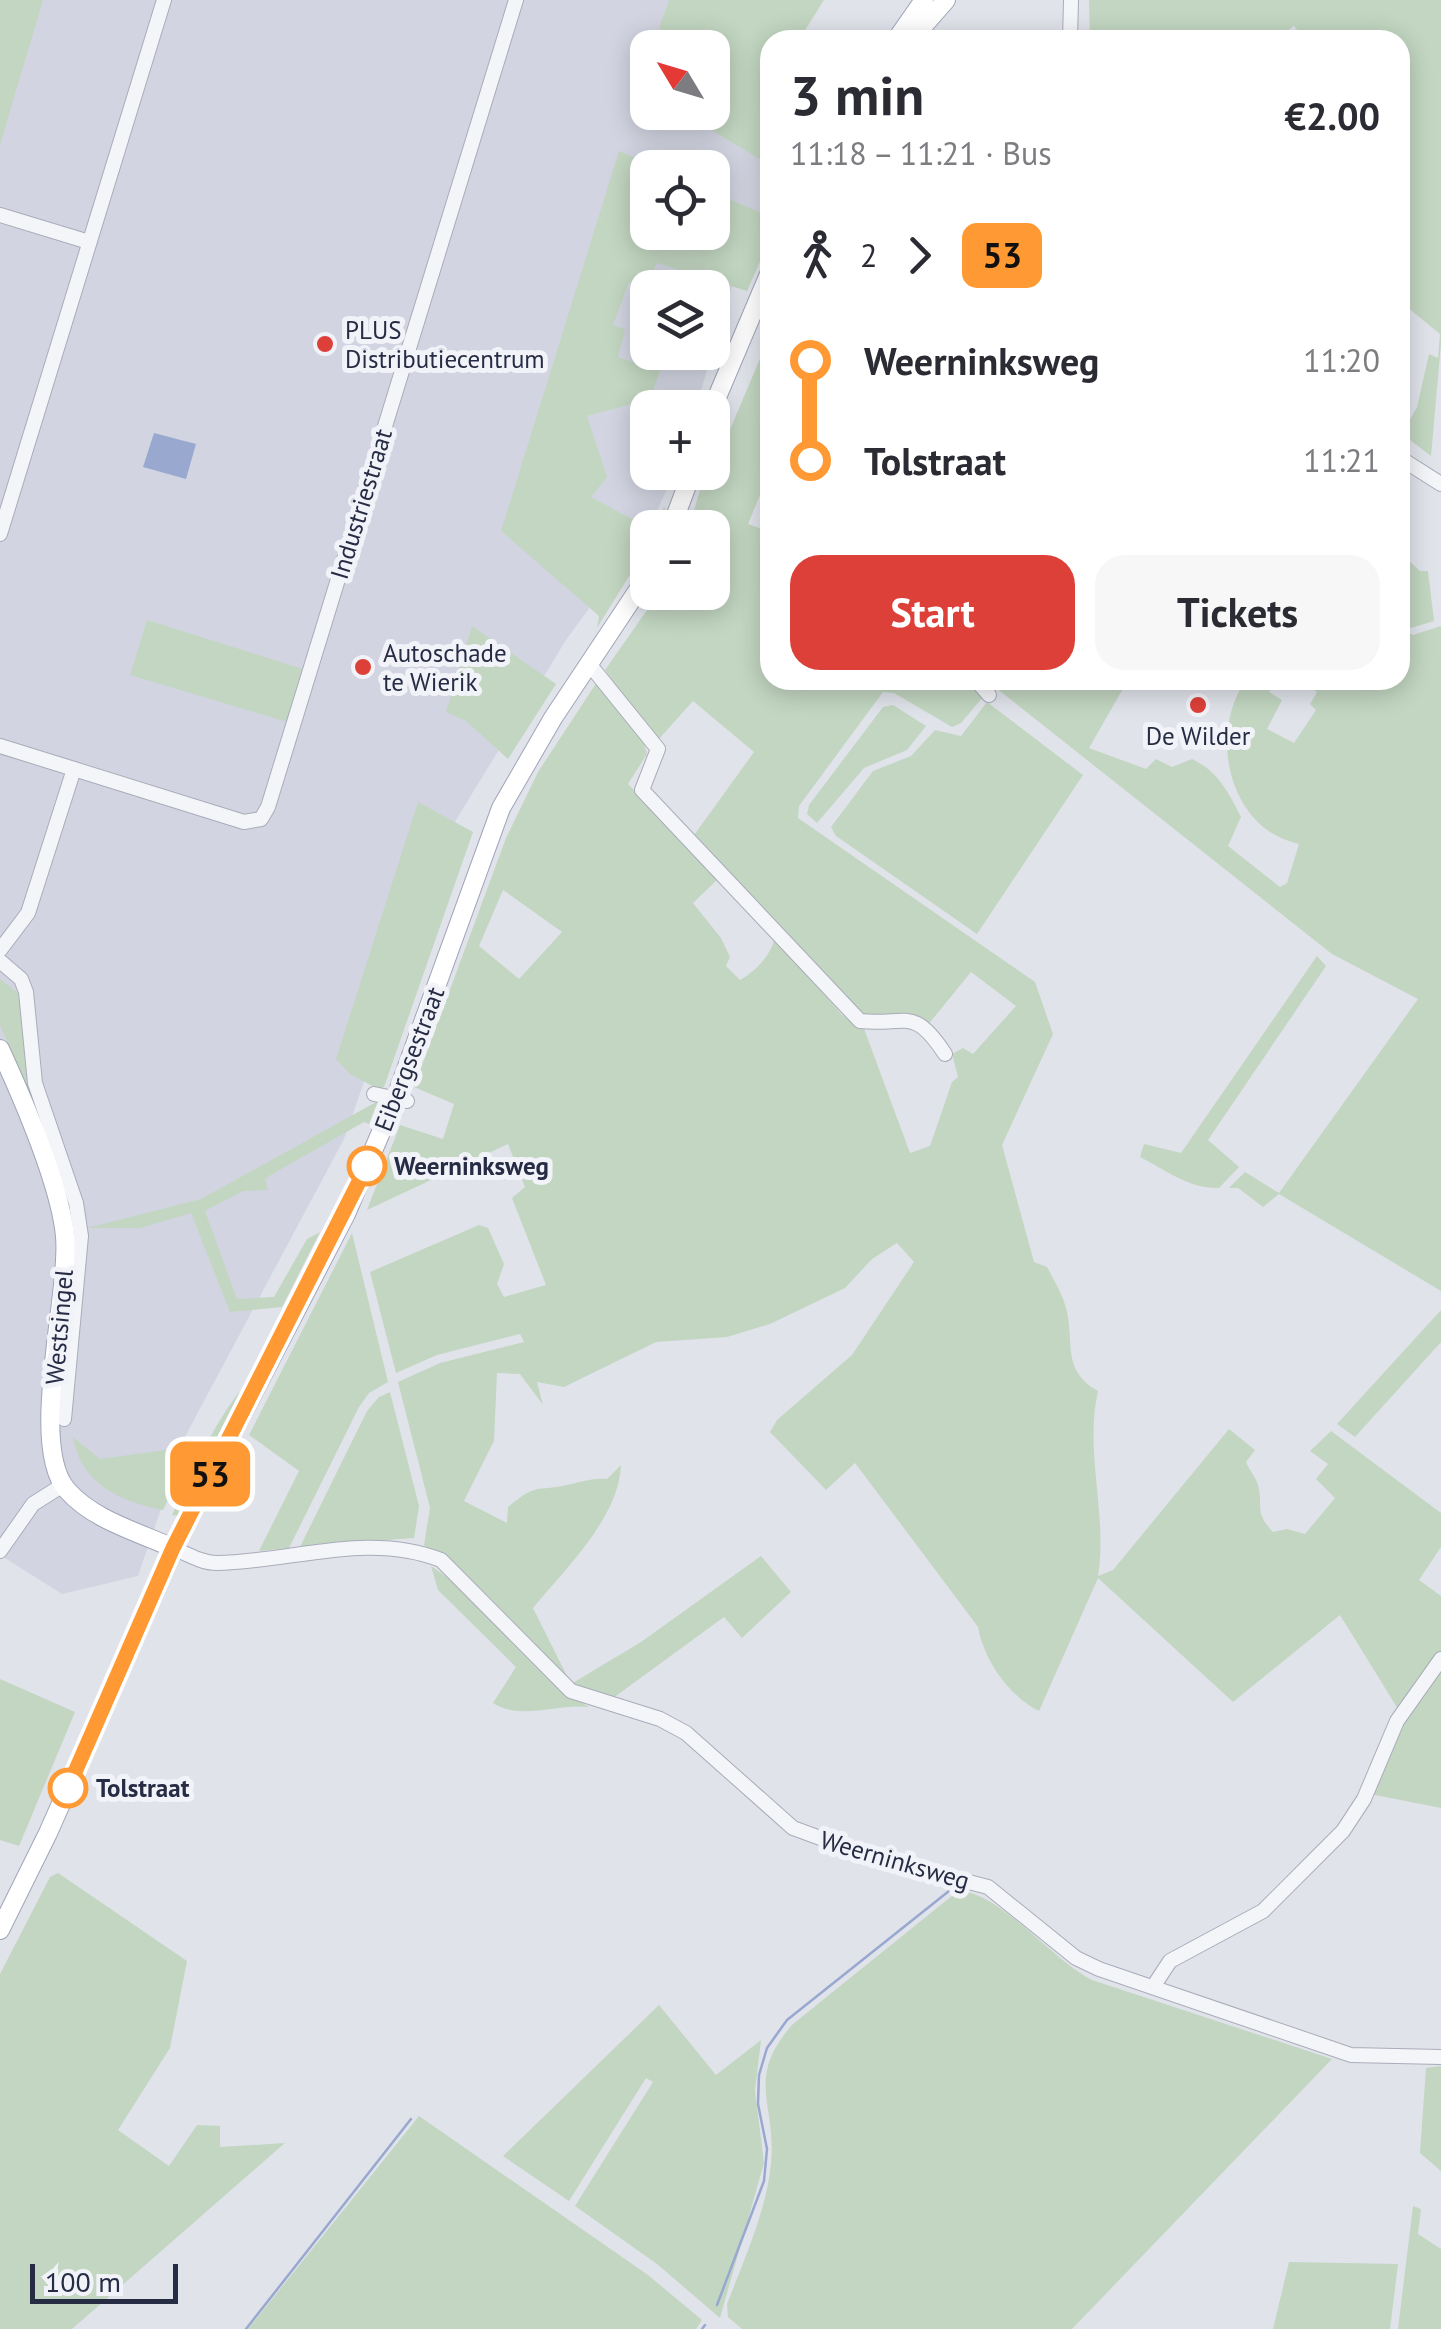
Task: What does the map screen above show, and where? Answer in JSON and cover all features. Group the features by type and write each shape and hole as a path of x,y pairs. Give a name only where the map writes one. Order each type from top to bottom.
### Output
{"main road":[{"path":"903,30 924,0"},
{"path":"920,30 946,0"},
{"path":"720,390 760,296"},
{"name":"Eibergsestraat","path":"0,1930 56,1815 173,1548 347,1214 402,1099 501,808 553,718 630,603"},
{"name":"Westsingel","path":"0,1049 53,1189 65,1238 50,1438 63,1485"},
{"path":"63,1485 97,1514 173,1548"}],"street":[{"path":"0,534 164,0"},
{"name":"Industriestraat","path":"0,746 244,822 261,818 268,808 516,0"},
{"path":"1070,30 1071,0"},
{"path":"0,215 89,242"},
{"path":"1410,464 1441,484"},
{"path":"590,665 658,750 642,790 662,815 745,894 860,1022 908,1017 922,1024 945,1054"},
{"path":"985,690 989,695"},
{"path":"0,950 28,913 74,769"},
{"name":"Westsingel","path":"0,961 20,980 26,992 35,1083 80,1222 82,1251 64,1419"},
{"path":"374,1094 402,1099"},
{"path":"0,1552 33,1504 63,1485"},
{"name":"Weerninksweg","path":"173,1548 218,1563 298,1551 418,1551 440,1560 571,1692 660,1719 686,1734 793,1828 872,1857 988,1887 1076,1958 1153,1986 1351,2055 1441,2057"},
{"path":"1153,1986 1170,1961 1263,1911 1344,1831 1364,1799 1396,1721 1441,1660"}],"shaded area":[{"path":"0,0 669,0 666,17 686,30 630,30 630,130 730,130 730,59 760,78 760,225 730,293 730,270 630,270 630,370 707,370 701,390 630,390 630,490 667,490 657,510 630,510 630,552 566,640 456,820 344,1139 187,1433 138,1576 62,1594 0,1555"}],"green space":[{"path":"0,0 43,0 0,145"},
{"path":"669,0 824,0 805,30 760,30 760,159 711,130 730,130 730,30 659,28"},
{"path":"1089,0 1441,0 1441,344 1431,456 1410,440 1410,420 1417,407 1429,354 1438,358 1440,334 1410,309 1410,30 1297,30 1294,26 1289,30 1090,30"},
{"path":"619,151 630,156 630,250 730,250 730,199 760,212 760,262 747,291 730,286 730,270 680,270 657,263 654,270 630,270 630,282 613,325 625,329 618,357 630,361 630,370 660,371 653,390 630,390 630,404 587,416 607,477 591,497 630,518 630,575 597,628 599,616 501,531"},
{"path":"760,359 760,495 748,524 760,528 760,690 974,690 983,697 961,723 952,727 894,693 883,692 799,806 798,818 1035,982 1053,1034 1002,1145 1034,1262 1047,1267 1066,1306 1074,1365 1079,1375 1098,1391 1094,1437 1100,1530 1098,1576 1113,1570 1229,1429 1255,1450 1246,1462 1257,1482 1261,1514 1267,1525 1273,1532 1287,1529 1305,1534 1335,1498 1316,1479 1328,1464 1310,1451 1331,1431 1441,1513 1441,1547 1419,1580 1441,1596 1441,1651 1398,1709 1340,1615 1233,1702 1098,1578 1039,1711 1017,1696 986,1652 978,1627 855,1463 826,1490 770,1432 777,1420 852,1355 914,1262 897,1243 872,1259 845,1288 770,1324 727,1337 656,1342 564,1387 537,1382 543,1405 520,1374 497,1373 494,1441 464,1501 507,1523 508,1507 531,1491 607,1479 621,1465 611,1504 588,1542 533,1608 571,1683 424,1545 430,1508 398,1382 440,1363 524,1342 520,1334 437,1355 396,1373 370,1272 479,1225 488,1228 504,1264 497,1284 504,1297 546,1285 512,1198 525,1187 508,1144 367,1210 400,1125 443,1139 454,1104 414,1087 506,838 538,772 597,682 643,741 647,754 628,784 720,877 693,903 721,938 730,957 726,966 740,980 762,962 775,937 842,1015 863,1026 910,1153 930,1146 952,1082 958,1077 952,1054 963,1048 973,1054 1016,1006 971,972 927,1026 909,1013 863,1018 692,838 754,752 693,701 657,741 605,670 647,610 730,610 730,510 694,510 700,490 730,490 730,429","holes":["503,890 562,932 519,979 479,946"]},
{"path":"1410,562 1420,571 1428,571 1434,621 1411,628"},
{"path":"147,620 303,669 287,722 130,675"},
{"path":"472,626 556,684 508,759 466,721 446,712"},
{"path":"1441,626 1441,1291 1279,1194 1263,1207 1238,1188 1229,1188 1245,1172 1279,1193 1418,999 1332,954 999,690 1122,690 1089,748 1146,769 1156,759 1172,767 1192,759 1201,764 1222,784 1241,817 1228,846 1280,887 1287,883 1299,844 1275,835 1255,820 1241,799 1227,751 1234,702 1241,690 1270,690 1282,700 1267,729 1294,743 1316,710 1310,704 1317,692 1314,690 1410,690 1410,634"},
{"path":"987,702 1083,775 977,934 836,836 831,827 873,771 911,756 935,730 961,736"},
{"path":"893,705 926,726 907,750 864,768 817,823 807,814 809,805 883,707"},
{"path":"418,802 473,832 384,1087 378,1089 350,1074 336,1059"},
{"path":"1317,956 1326,966 1208,1140 1239,1167 1219,1188 1208,1187 1178,1178 1140,1157 1144,1144 1181,1153"},
{"path":"0,979 17,992 23,1006 34,1104 0,1025"},
{"path":"378,1101 369,1124 364,1122 269,1176 265,1179 268,1190 243,1191 205,1211 237,1299 274,1297 307,1239 320,1232 282,1307 230,1312 191,1213 140,1228 87,1228 201,1199"},
{"path":"352,1233 388,1382 369,1393 359,1407 289,1548 259,1551 299,1471 249,1435"},
{"path":"1441,1310 1441,1342 1355,1437 1337,1424"},
{"path":"251,1378 180,1516 172,1515 217,1426"},
{"path":"390,1392 419,1506 414,1538 300,1547 367,1411 379,1397"},
{"path":"73,1437 100,1459 195,1446 163,1510 132,1502 105,1488 85,1467"},
{"path":"761,1556 791,1592 742,1638 724,1617 609,1701 572,1684 641,1642"},
{"path":"431,1566 472,1600 546,1676 589,1707 515,1711 493,1703 516,1667 438,1590"},
{"path":"1441,1669 1441,1808 1370,1794 1401,1727"},
{"path":"0,1679 75,1712 19,1846 0,1840"},
{"path":"58,1873 187,1961 170,2048 118,2130 169,2166 197,2125 220,2126 220,2147 285,2143 72,2329 0,2329 0,1974 50,1877"},
{"path":"958,1891 991,1902 1092,1980 1332,2059 1072,2329 742,2329 728,2317 727,2304 754,2234 769,2180 772,2142 766,2077 778,2043 793,2024"},
{"path":"659,2005 716,2075 761,2040 755,2091 764,2163 720,2318 657,2264 575,2206 653,2082 646,2078 569,2201 503,2156"},
{"path":"1441,2066 1441,2171 1420,2153 1426,2068"},
{"path":"419,2116 648,2275 702,2320 696,2329 248,2329"},
{"path":"1413,2206 1421,2209 1418,2234 1441,2249 1441,2329 1398,2329"},
{"path":"1289,2262 1398,2264 1390,2329 1273,2329"}],"water":[{"path":"154,433 196,444 186,479 143,467"}],"waterway":[{"path":"717,2305 764,2181 767,2149 758,2104 759,2075 767,2048 787,2020 954,1887"},
{"path":"246,2329 411,2119"},
{"path":"702,2329 705,2325"}],"bus line":[{"name":"53","path":"68,1788 173,1548 346,1214 367,1166"}],"place":[{"name":"PLUS Distributiecentrum","path":"325,344"},
{"name":"Autoschade te Wierik","path":"363,667"},
{"name":"De Wilder","path":"1198,705"},
{"name":"Weerninksweg","path":"367,1166"},
{"name":"Tolstraat","path":"68,1788"}]}
